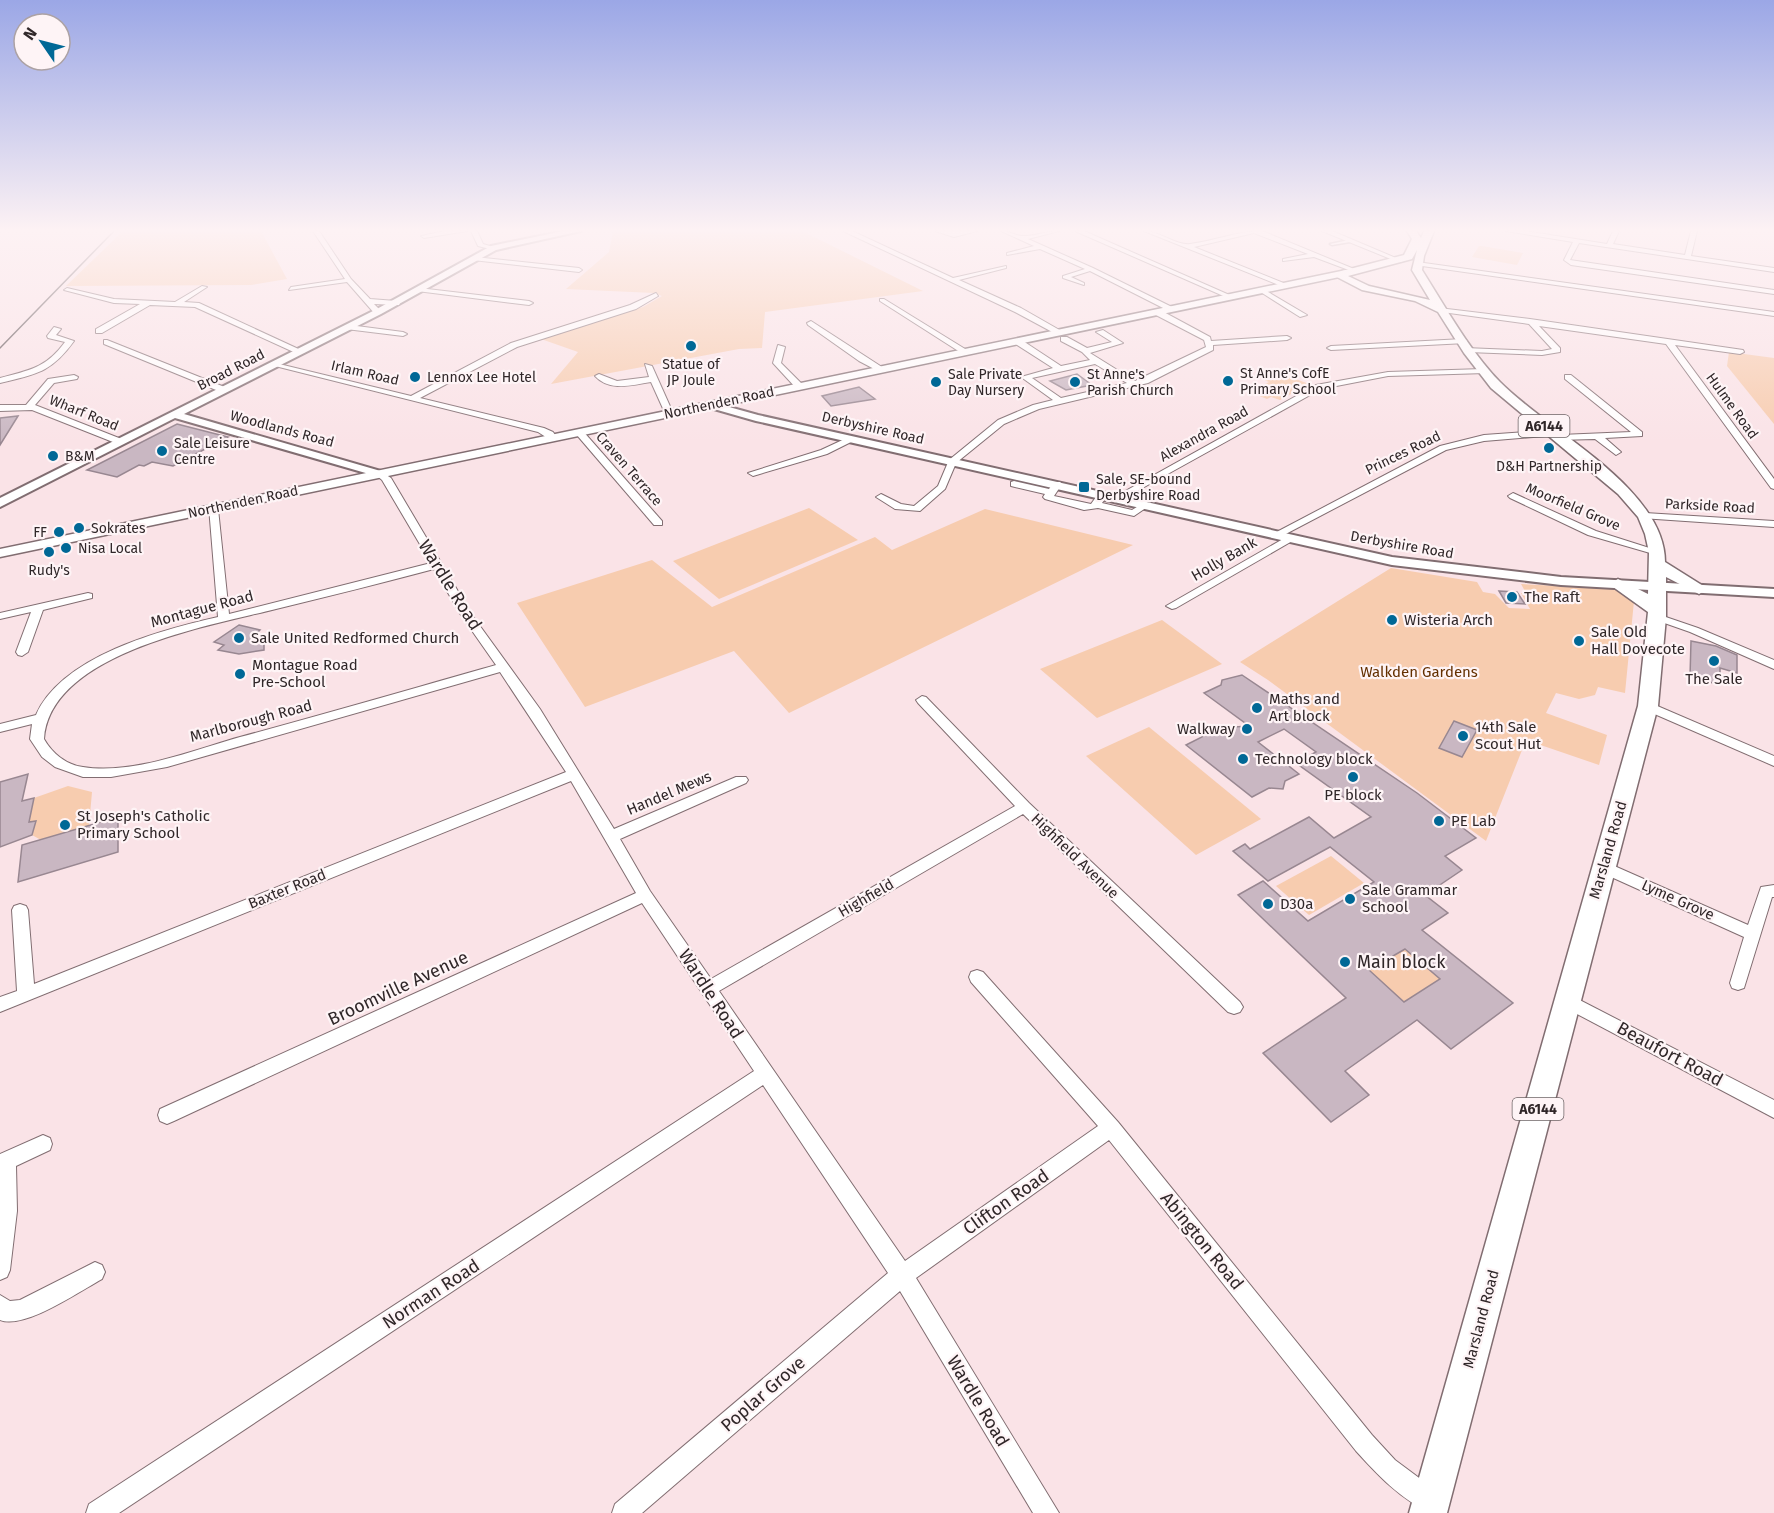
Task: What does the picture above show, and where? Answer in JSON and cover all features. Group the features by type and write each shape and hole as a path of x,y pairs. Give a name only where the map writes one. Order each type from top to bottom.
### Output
{"main road":[{"name":"Northenden Road","path":"0,553 1017,341 1062,336 1208,302"},
{"path":"1429,302 1443,310"},
{"name":"Marsland Road","path":"1430,1507 1566,1000 1648,706 1657,614 1656,557 1653,534 1645,516 1623,491 1483,371 1438,302"},
{"path":"1656,557 1681,580 1699,589"},
{"path":"1618,584 1657,614"}],"street":[{"path":"127,302 203,307 300,352"},
{"path":"176,304 180,302"},
{"path":"367,302 378,312"},
{"path":"375,302 396,303"},
{"path":"517,302 529,303"},
{"path":"413,398 514,345 633,307 643,302"},
{"path":"885,302 966,352"},
{"path":"994,302 1062,336 1086,351 1086,354 1096,361 1135,384"},
{"path":"1157,302 1172,309"},
{"path":"1280,302 1303,315"},
{"path":"1686,302 1774,314"},
{"path":"99,331 148,303"},
{"name":"Broad Road","path":"0,503 396,303"},
{"path":"1443,310 1740,352"},
{"path":"1156,312 1200,334 1210,343 1287,338"},
{"path":"1332,348 1466,346 1542,353 1557,350 1530,321"},
{"path":"811,322 862,359 881,369"},
{"path":"349,327 403,334"},
{"path":"0,381 42,371 52,364 70,341 51,336 57,329"},
{"path":"1086,351 1119,343 1100,332"},
{"path":"1017,341 1060,369"},
{"name":"Hulme Road","path":"1668,341 1774,486"},
{"path":"107,342 224,390"},
{"path":"881,497 899,507 916,508 942,487 952,462 1001,422 1023,411 1135,384 1206,352 1210,343"},
{"path":"781,347 777,363 798,386"},
{"path":"1061,402 1025,377 1096,361"},
{"name":"Irlam Road","path":"274,365 541,430 550,434 552,438"},
{"path":"648,366 669,413"},
{"name":"Alexandra Road","path":"1116,499 1319,387 1388,374 1483,371"},
{"path":"599,376 606,383 614,384 652,379"},
{"path":"29,406 51,381 74,377"},
{"name":"Princes Road","path":"1276,535 1443,448 1497,435 1598,437 1640,434 1568,377"},
{"name":"Derbyshire Road","path":"711,405 735,413 952,462 1023,483 1099,500 1134,513 1145,505"},
{"name":"Wharf Road","path":"0,408 29,406 122,442"},
{"name":"Woodlands Road","path":"176,415 329,457 380,474"},
{"name":"Craven Terrace","path":"579,432 658,523"},
{"path":"1598,437 1616,452"},
{"path":"753,473 824,452 852,439"},
{"name":"Wardle Road","path":"380,474 386,478 437,565 574,774 645,895 764,1075 902,1275 1047,1513"},
{"name":"Moorfield Grove","path":"1513,496 1592,532 1656,557"},
{"name":"Derbyshire Road","path":"1099,500 1116,499 1434,568 1562,581 1774,593"},
{"path":"213,509 224,618"},
{"name":"Parkside Road","path":"1645,516 1774,524"},
{"name":"Holly Bank","path":"1172,606 1290,538"},
{"name":"Montague Road","path":"39,718 76,676 105,658 145,641 224,618 437,565"},
{"path":"0,616 88,596"},
{"path":"22,652 38,608"},
{"path":"1657,614 1774,665"},
{"name":"Marlborough Road","path":"39,718 37,739 51,759 62,766 91,772 125,771 272,733 503,667"},
{"name":"Highfield Avenue","path":"922,700 1024,807 1234,1006"},
{"path":"1648,706 1774,761"},
{"path":"0,728 39,718"},
{"name":"Baxter Road","path":"0,1005 574,774"},
{"name":"Handel Mews","path":"610,837 741,780"},
{"name":"Highfield","path":"708,989 1024,807"},
{"name":"Lyme Grove","path":"1603,867 1752,934"},
{"path":"1738,983 1766,891 1774,891"},
{"name":"Broomville Avenue","path":"167,1115 645,895"},
{"path":"20,910 26,994"},
{"name":"Abington Road","path":"977,977 1111,1128 1364,1443 1387,1468 1430,1507"},
{"name":"Beaufort Road","path":"1566,1000 1774,1109"},
{"name":"Norman Road","path":"98,1513 764,1075"},
{"name":"Clifton Road","path":"902,1275 1111,1128"},
{"path":"0,1270 7,1211 3,1162 44,1144"},
{"path":"0,1306 7,1312 22,1310 95,1272"},
{"name":"Poplar Grove","path":"624,1513 902,1275"}],"green space":[{"path":"652,302 843,302 765,312 762,348 739,349 551,384 578,352 541,339 643,307"},
{"path":"1729,352 1774,358 1774,424 1727,366"},
{"path":"1275,371 1309,384 1280,400 1271,397 1267,399 1250,392 1269,382 1260,378"},
{"path":"809,508 858,540 719,599 673,561"},
{"path":"985,509 1133,545 789,713 734,651 585,707 517,603 652,560 712,607 875,537 892,550"},
{"name":"Walkden Gardens","path":"1391,568 1477,582 1483,592 1495,594 1509,608 1530,609 1521,593 1526,593 1521,584 1615,589 1634,601 1625,693 1598,687 1595,695 1579,699 1556,693 1546,713 1607,735 1599,765 1526,740 1486,841 1268,680 1240,662"},
{"path":"1162,620 1222,664 1097,718 1040,669"},
{"path":"1149,727 1261,819 1196,855 1086,756"},
{"path":"68,786 92,792 89,826 41,840 32,835 35,821 29,822 34,798"},
{"path":"1331,856 1364,883 1309,915 1276,886"},
{"path":"1405,949 1440,979 1417,993 1412,1010 1369,970"}],"building":[{"name":"St Anne's Parish Church","path":"1077,374 1092,385 1066,390 1050,381"},
{"path":"859,387 875,399 831,406 822,396"},
{"path":"18,416 0,445 0,418"},
{"name":"Sale Leisure Centre","path":"177,424 228,437 173,466 152,462 144,466 139,465 117,477 87,470"},
{"name":"The Raft","path":"1499,591 1517,592 1525,604 1506,603"},
{"name":"Sale United Redformed Church","path":"239,625 260,630 253,637 264,640 264,650 239,654 218,650 224,645 214,642"},
{"name":"The Sale","path":"1691,641 1716,646 1737,655 1737,673 1720,668 1720,681 1710,683 1690,677"},
{"name":"Main block","path":"1242,675 1417,793 1476,838 1445,856 1462,870 1425,895 1448,913 1422,930 1513,1003 1451,1049 1417,1020 1345,1071 1369,1095 1331,1122 1263,1053 1346,998 1238,895 1263,881 1308,921 1374,882 1330,847 1268,881 1233,851 1245,844 1250,849 1309,817 1334,838 1371,817 1296,763 1316,752 1284,729 1258,742 1299,774 1285,781 1283,789 1269,788 1252,797 1186,745 1202,737 1207,729 1249,726 1204,693 1221,685 1222,680","holes":["1405,949 1440,979 1404,1002 1369,970"]},
{"name":"14th Sale Scout Hut","path":"1454,721 1477,730 1462,757 1439,748"},
{"path":"28,774 22,801 34,798 29,822 36,821 32,835 0,847 0,782"},
{"name":"St Joseph's Catholic Primary School","path":"118,817 118,852 18,882 22,845"}],"tram line":[{"path":"0,348 45,302"}],"place":[{"name":"Statue of JP Joule","path":"691,346"},
{"name":"Lennox Lee Hotel","path":"415,377"},
{"name":"St Anne's CofE Primary School","path":"1228,381"},
{"name":"Sale Private Day Nursery","path":"936,382"},
{"name":"St Anne's Parish Church","path":"1075,382"},
{"name":"D&H Partnership","path":"1549,448"},
{"name":"Sale Leisure Centre","path":"162,451"},
{"name":"B&M","path":"53,456"},
{"name":"Sale, SE-bound Derbyshire Road","path":"1084,487"},
{"name":"Sokrates","path":"79,528"},
{"name":"FF","path":"59,532"},
{"name":"Nisa Local","path":"66,548"},
{"name":"Rudy's","path":"49,552"},
{"name":"The Raft","path":"1512,597"},
{"name":"Wisteria Arch","path":"1392,620"},
{"name":"Sale United Redformed Church","path":"239,638"},
{"name":"Sale Old Hall Dovecote","path":"1579,641"},
{"name":"The Sale","path":"1714,661"},
{"name":"Montague Road Pre-School","path":"240,674"},
{"name":"Maths and Art block","path":"1257,708"},
{"name":"Walkway","path":"1247,729"},
{"name":"14th Sale Scout Hut","path":"1463,736"},
{"name":"Technology block","path":"1243,759"},
{"name":"PE block","path":"1353,777"},
{"name":"PE Lab","path":"1439,821"},
{"name":"St Joseph's Catholic Primary School","path":"65,825"},
{"name":"Sale Grammar School","path":"1350,899"},
{"name":"D30a","path":"1268,904"},
{"name":"Main block","path":"1345,962"}]}
